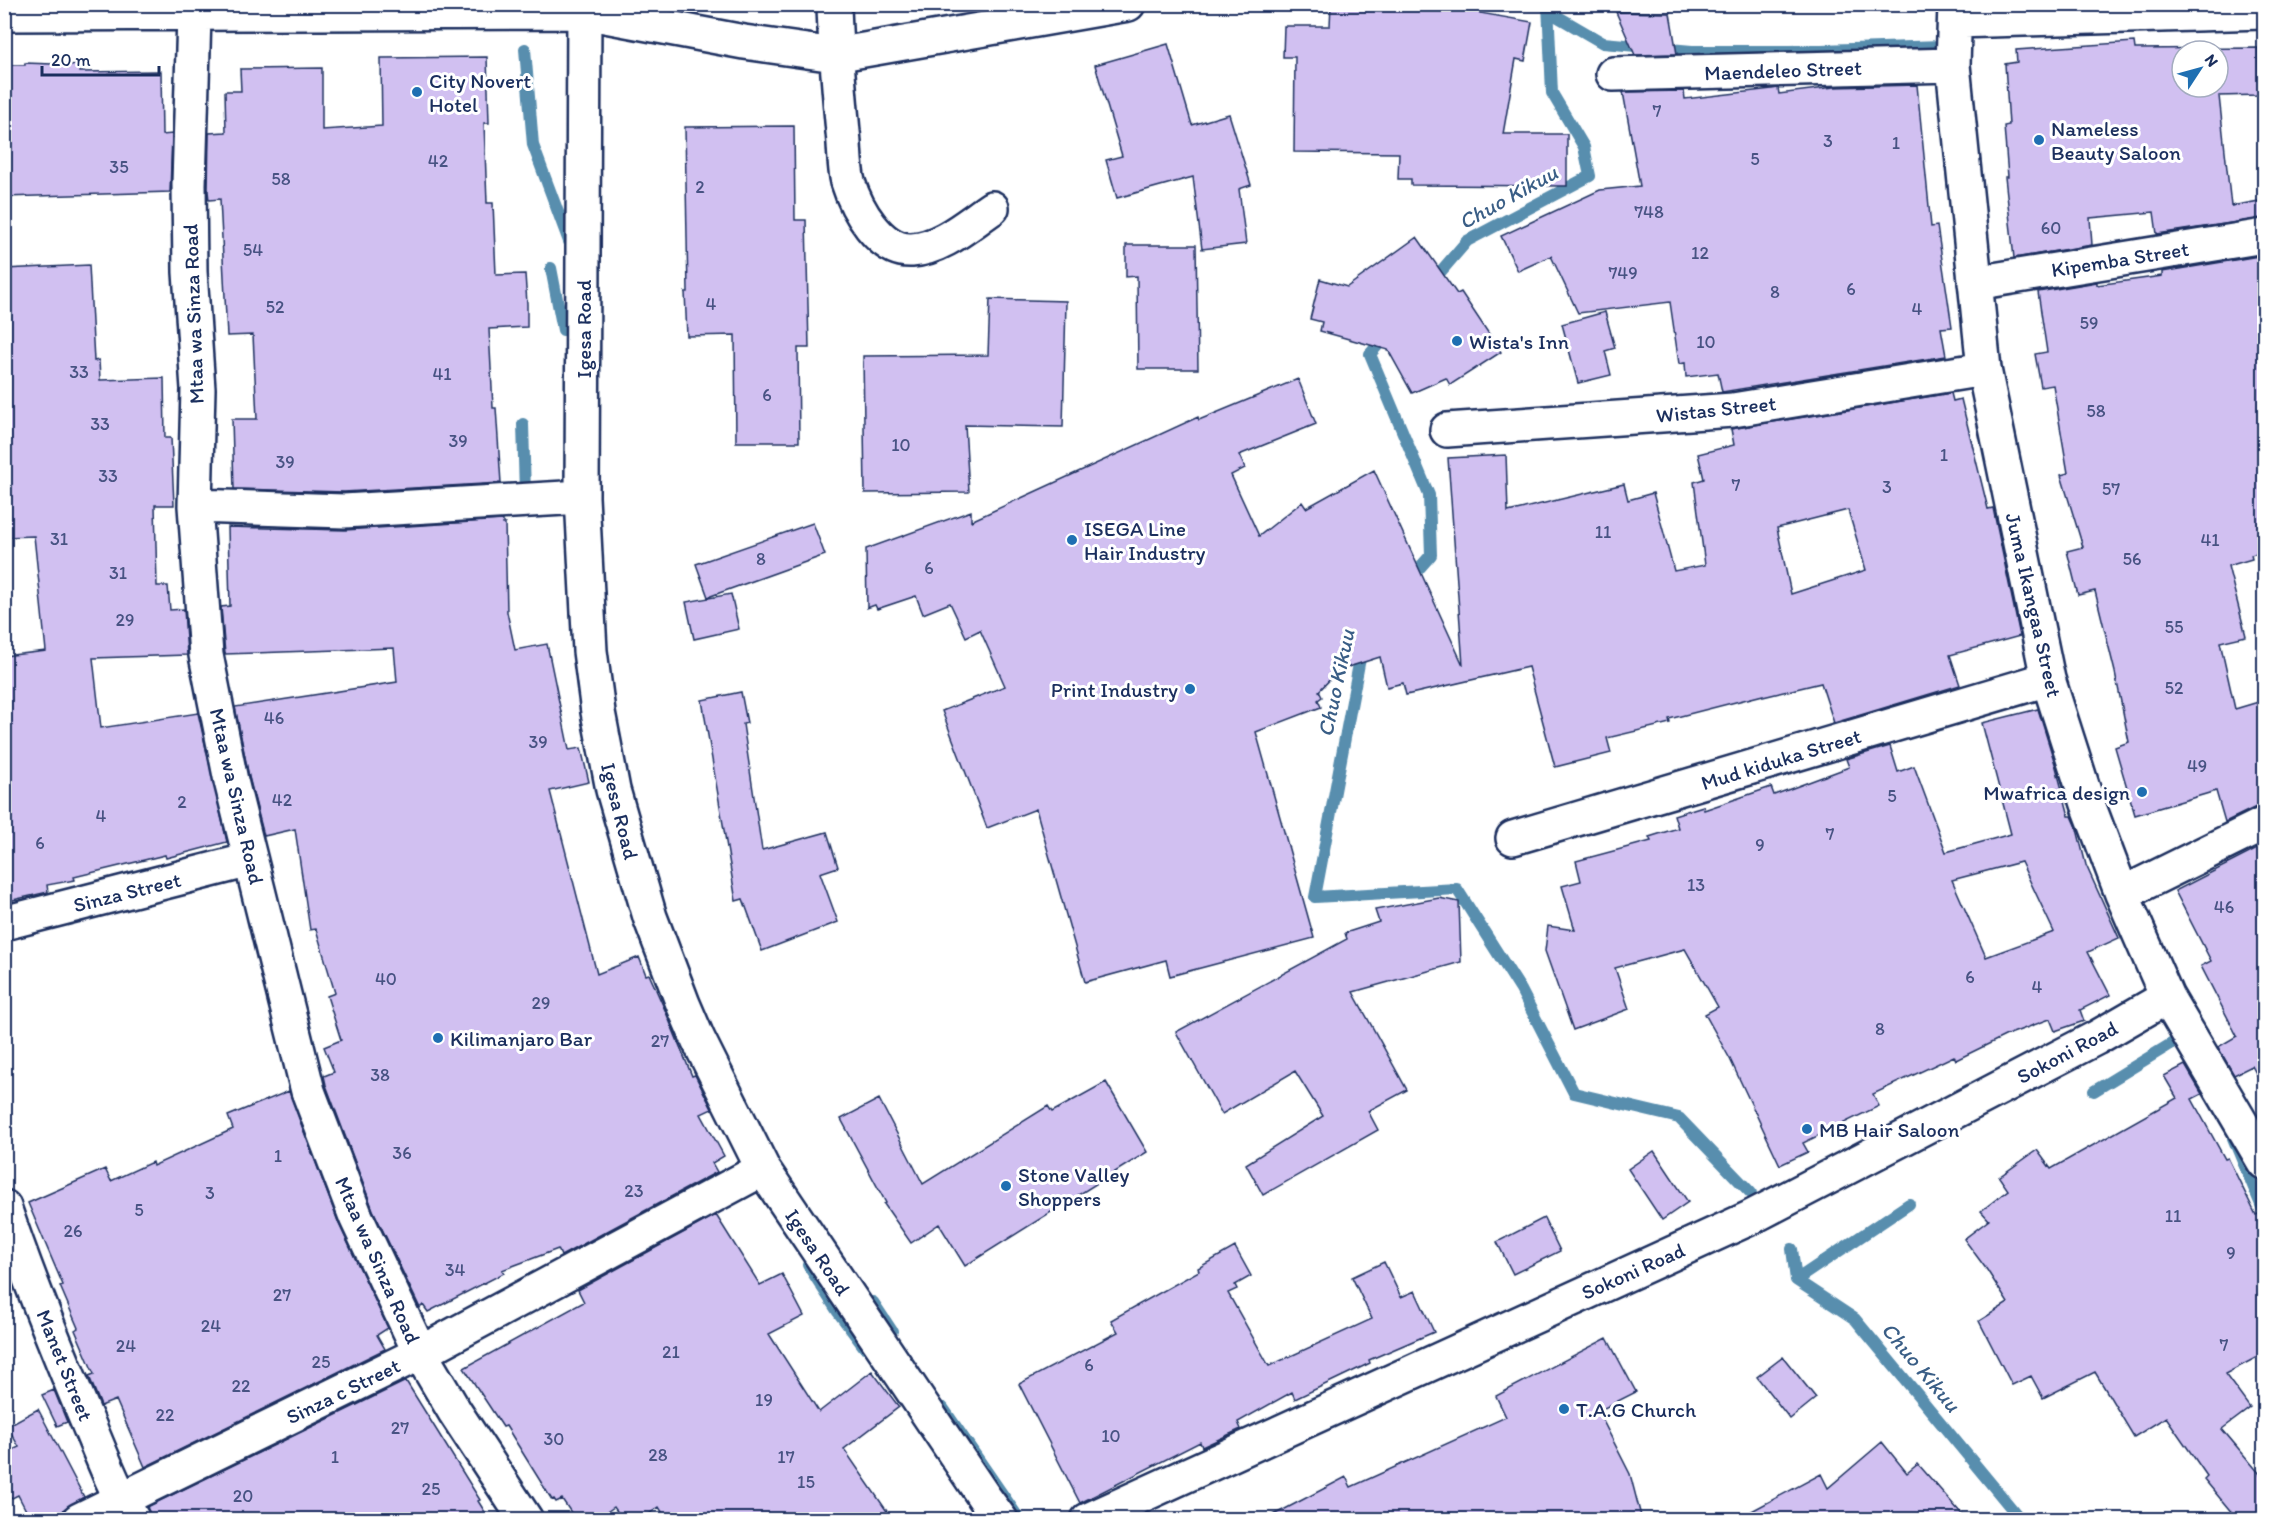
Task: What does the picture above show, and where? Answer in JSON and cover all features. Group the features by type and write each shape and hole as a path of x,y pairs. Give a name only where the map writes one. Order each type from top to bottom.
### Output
{"street":[{"path":"834,4 835,55 848,181 866,220 885,243 910,250 930,246 951,236 992,208"},
{"path":"4,14 194,15 584,8 744,42 835,55 1128,4"},
{"name":"Igesa Road","path":"584,8 582,497 590,651 598,712 613,790 650,917 683,1004 763,1169 1001,1520"},
{"path":"1955,13 2265,12"},
{"name":"Juma Ikangaa Street","path":"1955,13 1953,65 1984,369 2048,679 2088,804 2122,894 2167,997 2265,1162"},
{"name":"Mtaa wa Sinza Road","path":"194,15 189,195 190,272 198,389 195,506 206,655 231,781 308,1090 356,1216 420,1353 455,1412 526,1520"},
{"name":"Maendeleo Street","path":"1613,74 1953,65"},
{"name":"Kipemba Street","path":"1976,283 2265,236"},
{"name":"Wistas Street","path":"1447,430 1733,410 1984,369"},
{"path":"195,506 344,511 582,497"},
{"name":"Mud kiduka Street","path":"1513,838 2048,679"},
{"path":"2122,894 2265,824"},
{"name":"Sinza Street","path":"4,923 250,860"},
{"name":"Sokoni Road","path":"1088,1520 1750,1218 2096,1038 2167,997"},
{"name":"Sinza c Street","path":"79,1520 127,1509 763,1169"},
{"name":"Manet Street","path":"4,1207 23,1263 60,1356 127,1509"}],"building":[{"path":"1331,4 1482,4 1480,13 1532,22 1525,61 1516,59 1503,134 1567,134 1567,186 1411,185 1411,179 1398,179 1399,153 1294,152 1295,57 1283,57 1284,26 1330,26"},
{"path":"1616,12 1670,13 1677,54 1635,55"},
{"path":"2134,42 2135,49 2170,49 2170,99 2219,99 2231,206 2265,200 2265,218 2157,234 2154,212 2090,218 2092,245 2014,258 2005,177 2008,177 2004,126 2009,125 2005,64 2017,62 2016,50"},
{"path":"1168,44 1192,125 1229,114 1251,185 1239,189 1246,244 1202,249 1193,177 1117,198 1106,160 1122,156 1095,65"},
{"path":"2230,48 2258,48 2259,95 2230,96"},
{"path":"487,57 489,123 484,123 487,203 493,203 496,275 525,274 527,304 527,327 489,329 493,408 496,408 501,483 344,492 234,489 232,419 257,419 253,335 227,336 220,199 209,200 208,191 209,133 226,132 225,91 241,91 240,69 322,68 322,130 382,126 381,58"},
{"path":"25,63 79,65 79,72 161,71 162,135 172,134 170,192 4,197 4,65 25,65"},
{"path":"1917,85 1931,227 1937,226 1952,327 1941,328 1946,356 1722,392 1718,373 1686,377 1685,363 1679,364 1670,302 1578,313 1551,256 1518,271 1501,236 1600,190 1640,186 1623,92 1684,91 1685,99 1778,88 1779,94 1834,87"},
{"path":"794,126 795,220 806,220 809,348 798,348 799,442 736,442 735,335 687,336 685,127"},
{"path":"1417,237 1457,294 1461,292 1501,352 1450,385 1446,378 1412,393 1388,350 1320,331 1322,322 1310,319 1320,279 1347,287"},
{"path":"1126,245 1196,245 1198,369 1138,369 1137,276 1126,277"},
{"path":"2265,255 2265,551 2251,555 2252,559 2228,566 2246,636 2220,642 2235,709 2265,700 2265,805 2225,822 2216,791 2135,815 2115,747 2129,742 2095,591 2078,595 2067,551 2083,547 2061,475 2068,473 2053,385 2041,387 2035,354 2047,352 2038,292 2097,282 2097,285 2162,276 2162,272"},
{"path":"89,265 94,361 99,360 100,380 164,378 165,438 171,438 174,505 155,505 157,586 168,586 170,610 184,609 187,655 93,658 101,728 198,713 227,842 166,858 165,855 74,877 75,880 47,885 48,892 4,902 4,656 46,651 34,536 4,537 4,269"},
{"path":"990,299 1066,301 1063,427 965,425 969,492 865,493 863,356 988,355"},
{"path":"1605,312 1615,348 1605,351 1611,375 1578,383 1562,324"},
{"path":"1298,379 1316,424 1239,455 1245,468 1231,475 1259,536 1302,502 1306,508 1374,470 1463,665 1448,458 1506,455 1508,512 1624,484 1628,500 1653,493 1674,571 1705,565 1694,482 1704,479 1698,454 1734,445 1731,429 1951,393 1953,401 1961,399 1988,509 1993,508 2020,636 1950,655 1960,685 1834,723 1821,683 1669,719 1670,723 1607,738 1611,753 1555,767 1528,667 1406,695 1403,683 1387,687 1380,657 1339,670 1319,691 1322,697 1318,700 1321,707 1256,732 1314,938 1170,976 1166,960 1085,982 1036,809 987,828 942,711 1005,686 980,630 966,637 950,603 923,614 916,596 877,609 875,605 867,608 866,549 971,511 971,521 1198,417 1199,420","holes":["1848,510 1866,570 1791,594 1777,528"]},
{"path":"503,520 505,524 507,612 515,650 547,644 569,750 581,748 589,782 550,791 597,974 639,957 646,975 649,974 692,1076 695,1075 712,1109 701,1114 724,1156 712,1163 717,1172 561,1256 558,1249 502,1270 504,1273 428,1312 423,1305 420,1308 373,1210 326,1085 324,1076 334,1072 324,1047 341,1040 327,996 335,993 316,929 310,930 295,829 264,836 235,707 397,682 394,648 225,654 221,607 230,606 228,527 345,530"},
{"path":"813,523 825,555 708,597 696,564"},
{"path":"731,594 739,629 694,639 686,602"},
{"path":"741,692 747,723 743,724 762,850 827,832 838,867 820,873 838,922 762,951 743,899 736,901 702,700"},
{"path":"2038,709 2069,816 2072,816 2076,825 2086,865 2119,938 2088,952 2110,995 2080,1010 2084,1021 2055,1031 2050,1019 2007,1035 1956,1060 1954,1056 1873,1094 1879,1106 1803,1143 1808,1152 1780,1165 1730,1059 1705,1014 1718,1007 1685,949 1615,968 1629,1009 1573,1030 1545,951 1548,926 1575,930 1562,886 1581,881 1576,861 1651,841 1649,837 1678,828 1674,815 1703,806 1704,810 1771,787 1774,795 1849,767 1846,759 1890,746 1898,772 1914,766 1946,852 2011,834 1982,723","holes":["2021,862 2054,932 1986,957 1952,880"]},
{"path":"2265,845 2265,1090 2252,1066 2234,1075 2218,1047 2237,1036 2201,966 2211,961 2175,891"},
{"path":"1439,898 1459,902 1461,962 1353,992 1407,1090 1368,1111 1378,1130 1263,1195 1246,1164 1323,1116 1295,1071 1222,1114 1176,1032 1347,939 1345,933 1379,922 1375,910"},
{"path":"2185,1065 2202,1094 2192,1099 2225,1159 2228,1158 2256,1215 2265,1211 2265,1353 2225,1374 2250,1408 2222,1429 2265,1480 2265,1520 2238,1520 2204,1479 2207,1476 2166,1417 2134,1437 2095,1372 2043,1398 2031,1376 2012,1385 1979,1321 2008,1303 1964,1239 1989,1220 1981,1211 2008,1190 1999,1177 2037,1150 2051,1169 2177,1098 2164,1076"},
{"path":"1106,1082 1147,1152 965,1266 939,1224 911,1243 884,1204 886,1203 841,1119 879,1099 923,1184 1048,1106 1052,1112"},
{"path":"289,1091 339,1224 388,1328 377,1335 385,1349 145,1467 116,1400 101,1406 89,1376 94,1374 75,1330 78,1328 60,1286 63,1285 28,1203 105,1169 111,1181 152,1162 153,1166 233,1129 228,1116"},
{"path":"1654,1151 1688,1202 1662,1220 1628,1169"},
{"path":"716,1215 760,1285 782,1274 804,1316 769,1334 819,1412 872,1371 899,1407 844,1449 893,1520 667,1520 659,1507 640,1520 623,1520 614,1507 595,1520 576,1520 562,1499 556,1502 552,1500 506,1426 503,1427 464,1368 584,1302 578,1290"},
{"path":"1544,1218 1560,1251 1513,1274 1497,1242"},
{"path":"1235,1247 1251,1276 1235,1285 1237,1289 1228,1293 1269,1366 1372,1319 1352,1277 1384,1262 1401,1297 1415,1291 1434,1332 1369,1360 1370,1363 1295,1399 1292,1392 1238,1422 1241,1429 1202,1447 1200,1442 1080,1503 1019,1384 1118,1332 1111,1320 1199,1271 1198,1268"},
{"path":"1607,1338 1636,1392 1598,1411 1630,1474 1642,1520 1264,1520 1346,1477 1351,1487 1506,1417 1496,1396"},
{"path":"1783,1357 1816,1398 1790,1419 1757,1377"},
{"path":"406,1381 490,1520 152,1520 147,1507"},
{"path":"54,1390 67,1422 57,1426 42,1395"},
{"path":"38,1409 84,1497 64,1509 60,1520 31,1520 18,1495 4,1502 4,1454 19,1447 7,1426"},
{"path":"1882,1442 1907,1473 1918,1464 1967,1520 1735,1520 1821,1474 1828,1488"}],"waterway":[{"name":"Chuo Kikuu","path":"1430,284 1467,241 1590,176 1584,147 1552,93 1548,4"},
{"path":"1548,11 1603,43 1692,51 1791,51 1942,46 1942,36"},
{"path":"525,49 533,145 571,247"},
{"path":"551,268 563,330"},
{"name":"Chuo Kikuu","path":"1386,336 1370,354 1429,495 1431,555 1408,581"},
{"path":"523,424 525,493"},
{"name":"Chuo Kikuu","path":"1362,648 1315,897 1457,889 1521,990 1574,1093 1679,1118 1751,1193"},
{"path":"2094,1091 2184,1036 2186,1039"},
{"path":"2233,1138 2264,1212"},
{"path":"1796,1280 1909,1204"},
{"name":"Chuo Kikuu","path":"1792,1249 1796,1280 1855,1319 2021,1520"},
{"path":"808,1265 864,1347"},
{"path":"873,1302 892,1331"},
{"path":"943,1408 1020,1520"}],"place":[{"name":"City Novert Hotel","path":"417,92"},
{"name":"Nameless Beauty Saloon","path":"2039,140"},
{"name":"Wista's Inn","path":"1457,341"},
{"name":"ISEGA Line Hair Industry","path":"1072,540"},
{"name":"Print Industry","path":"1190,689"},
{"name":"Mwafrica design","path":"2142,792"},
{"name":"Kilimanjaro Bar","path":"438,1038"},
{"name":"MB Hair Saloon","path":"1807,1129"},
{"name":"Stone Valley Shoppers","path":"1006,1186"},
{"name":"T.A.G Church","path":"1564,1409"}]}
